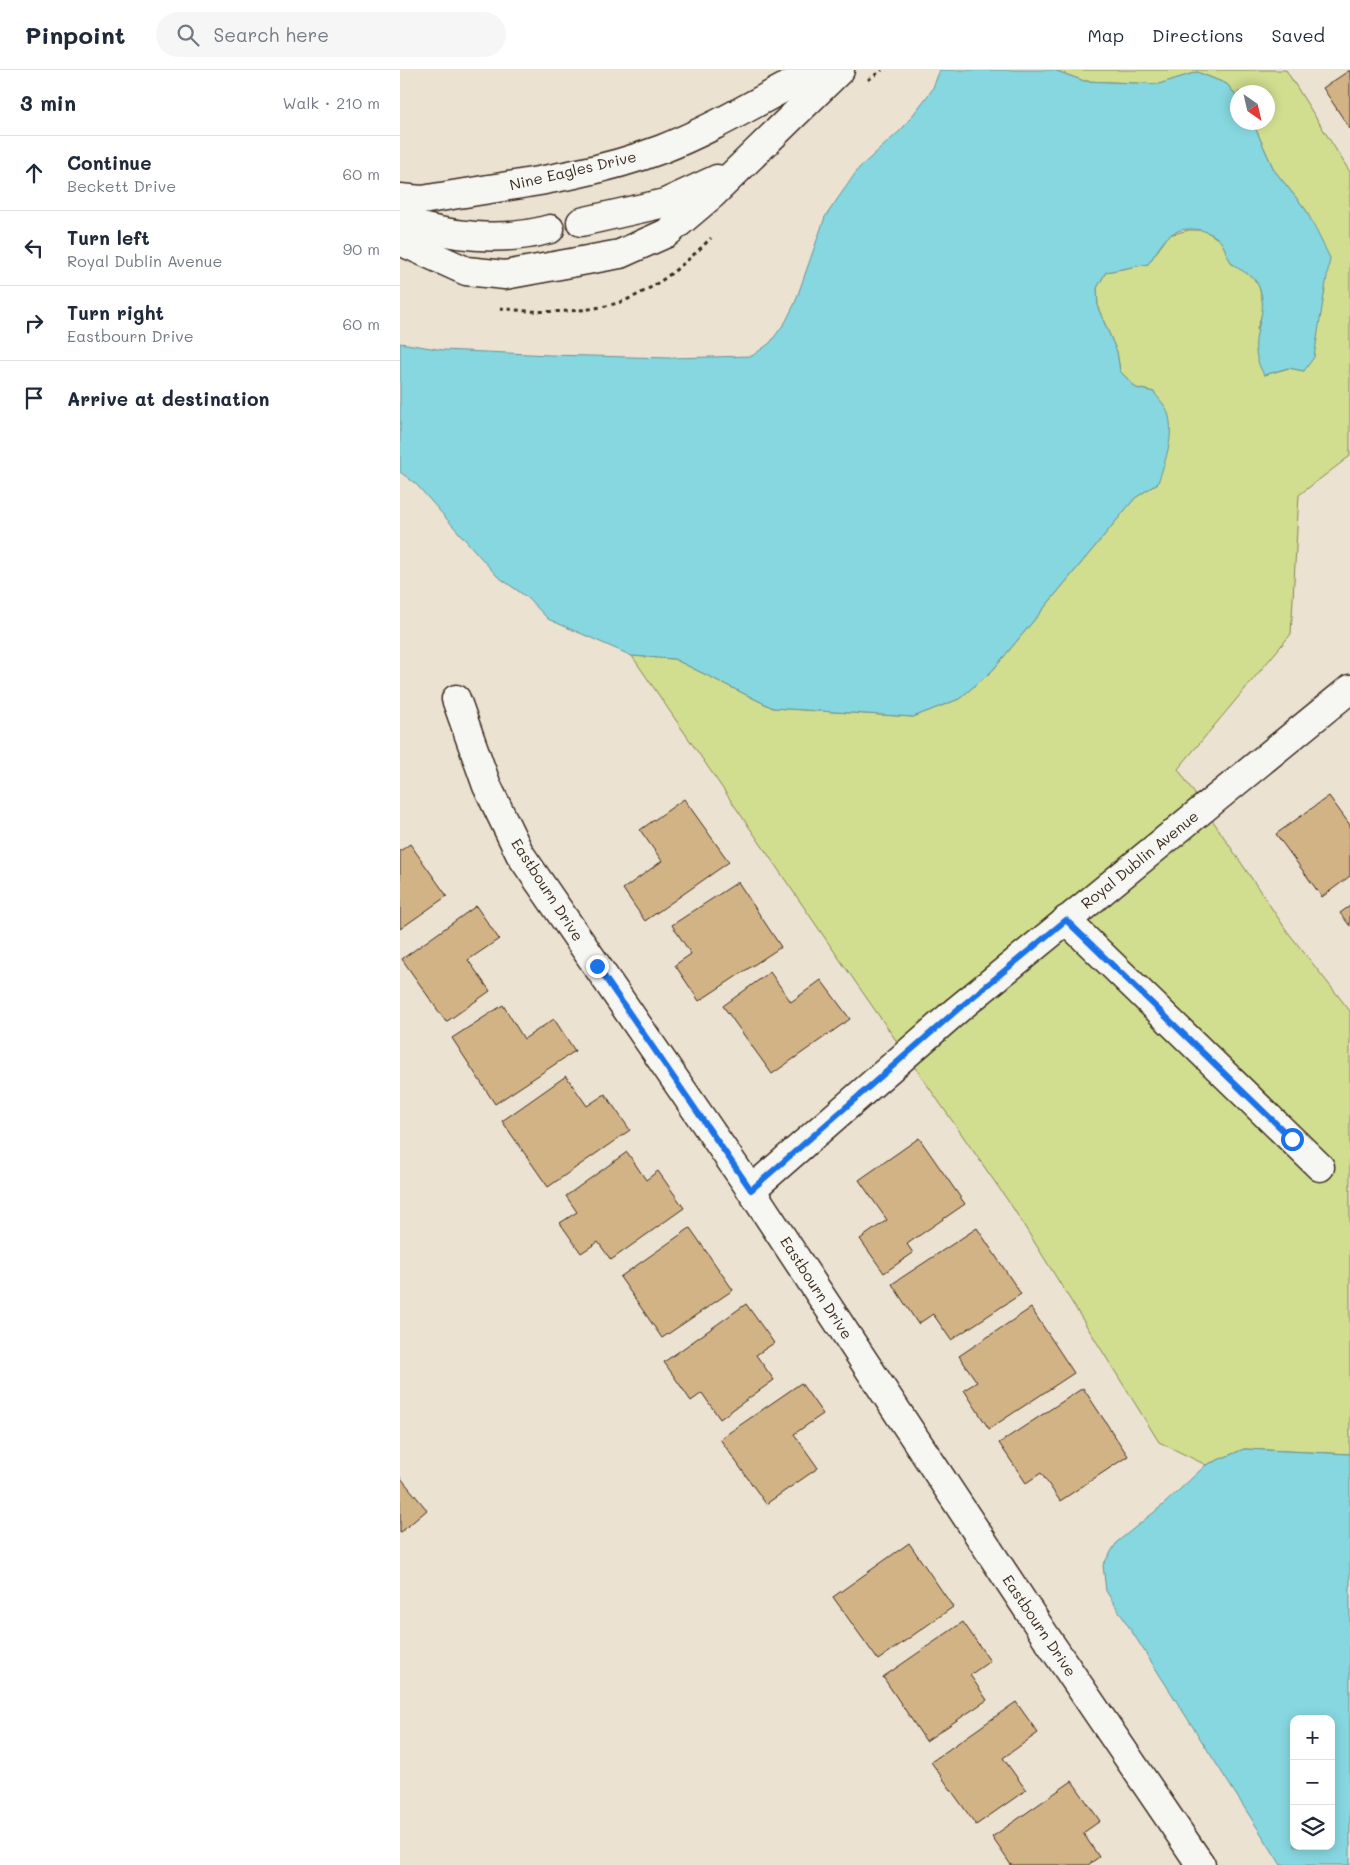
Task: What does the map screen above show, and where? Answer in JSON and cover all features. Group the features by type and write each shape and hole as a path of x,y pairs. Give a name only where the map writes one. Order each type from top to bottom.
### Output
{"street":[{"name":"Nine Eagles Drive","path":"400,198 422,200 615,165 663,149 705,130 818,70"},
{"path":"400,241 466,271 505,275 620,254 667,233 741,168 840,70"},
{"path":"581,222 665,203 741,168"},
{"path":"400,221 417,226 484,236 527,236 550,229"},
{"name":"Royal Dublin Avenue","path":"751,1190 957,1010 1350,689"},
{"name":"Eastbourn Drive","path":"456,699 486,786 520,854 751,1190 1046,1637 1201,1865"},
{"path":"1066,920 1320,1167"}],"green space":[{"path":"1054,70 1286,70 1350,172 1350,456 1299,495 1291,634 1178,769 1287,931 1350,1011 1350,1454 1244,1449 1206,1465 1159,1442 1013,1208 632,656 674,659 773,708 913,717 959,699 992,671 1135,498 1158,483 1154,392 1136,388 1120,371 1117,352 1098,308 1097,288 1106,272 1148,264 1169,235 1189,230 1204,230 1221,241 1232,264 1251,275 1259,286 1264,308 1257,329 1264,375 1289,368 1304,371 1306,210 1274,170 1256,130 1275,130 1275,85 1230,85 1230,88 1227,84 1197,72 1159,84 1084,81"}],"water":[{"path":"940,70 1054,70 1084,81 1159,84 1197,72 1227,84 1230,88 1230,130 1256,130 1274,170 1306,210 1330,258 1314,357 1304,371 1288,368 1264,375 1258,361 1256,349 1262,309 1259,287 1251,276 1232,263 1221,242 1210,233 1196,229 1175,232 1163,242 1148,264 1106,272 1097,288 1098,308 1117,352 1120,371 1136,388 1154,392 1166,408 1169,417 1169,446 1158,483 1135,498 992,671 959,699 913,717 773,708 674,659 632,656 548,619 528,598 497,576 416,484 400,472 400,343 443,350 550,355 670,358 752,356 770,343 786,321 795,303 825,217 859,168 902,129 932,90"},
{"path":"1244,1449 1350,1454 1350,1865 1281,1865 1106,1591 1103,1565 1117,1542 1163,1505 1206,1465"}],"building":[{"path":"1350,70 1350,129 1323,88"},
{"path":"1329,796 1350,825 1350,876 1322,897 1276,834"},
{"path":"684,799 729,862 645,921 623,889 662,861 640,830"},
{"path":"410,844 447,896 400,929 400,851"},
{"path":"738,882 781,947 699,1001 675,965 691,954 672,925"},
{"path":"476,906 499,939 468,960 490,991 446,1022 402,959"},
{"path":"1350,906 1350,926 1340,913"},
{"path":"770,972 791,1002 821,980 850,1019 772,1074 723,1006"},
{"path":"503,1005 524,1039 554,1019 575,1051 495,1104 452,1038"},
{"path":"566,1076 587,1106 605,1094 630,1130 548,1187 502,1121"},
{"path":"919,1138 965,1204 907,1244 913,1253 884,1273 860,1239 887,1220 859,1180"},
{"path":"627,1152 646,1180 658,1171 684,1208 611,1260 598,1242 581,1253 560,1223 577,1212 566,1196"},
{"path":"690,1228 733,1290 662,1338 620,1277"},
{"path":"977,1228 1021,1294 951,1340 933,1314 918,1324 892,1284"},
{"path":"746,1304 774,1343 756,1355 774,1380 720,1419 702,1393 691,1401 664,1362"},
{"path":"1031,1308 1074,1373 989,1429 964,1390 977,1382 959,1356"},
{"path":"801,1383 823,1414 794,1434 818,1468 766,1504 720,1439"},
{"path":"1083,1388 1128,1456 1060,1501 1041,1473 1026,1483 999,1443"},
{"path":"400,1477 427,1510 400,1533"},
{"path":"909,1543 953,1607 878,1660 833,1597"},
{"path":"963,1622 990,1661 970,1675 987,1700 926,1741 883,1677"},
{"path":"1016,1702 1038,1733 1003,1758 1026,1790 976,1825 931,1762"},
{"path":"1072,1781 1100,1821 1083,1833 1099,1857 1088,1865 1011,1865 992,1837"}],"route":[{"path":"597,966 751,1190 957,1010 1066,920 1292,1139"}]}
